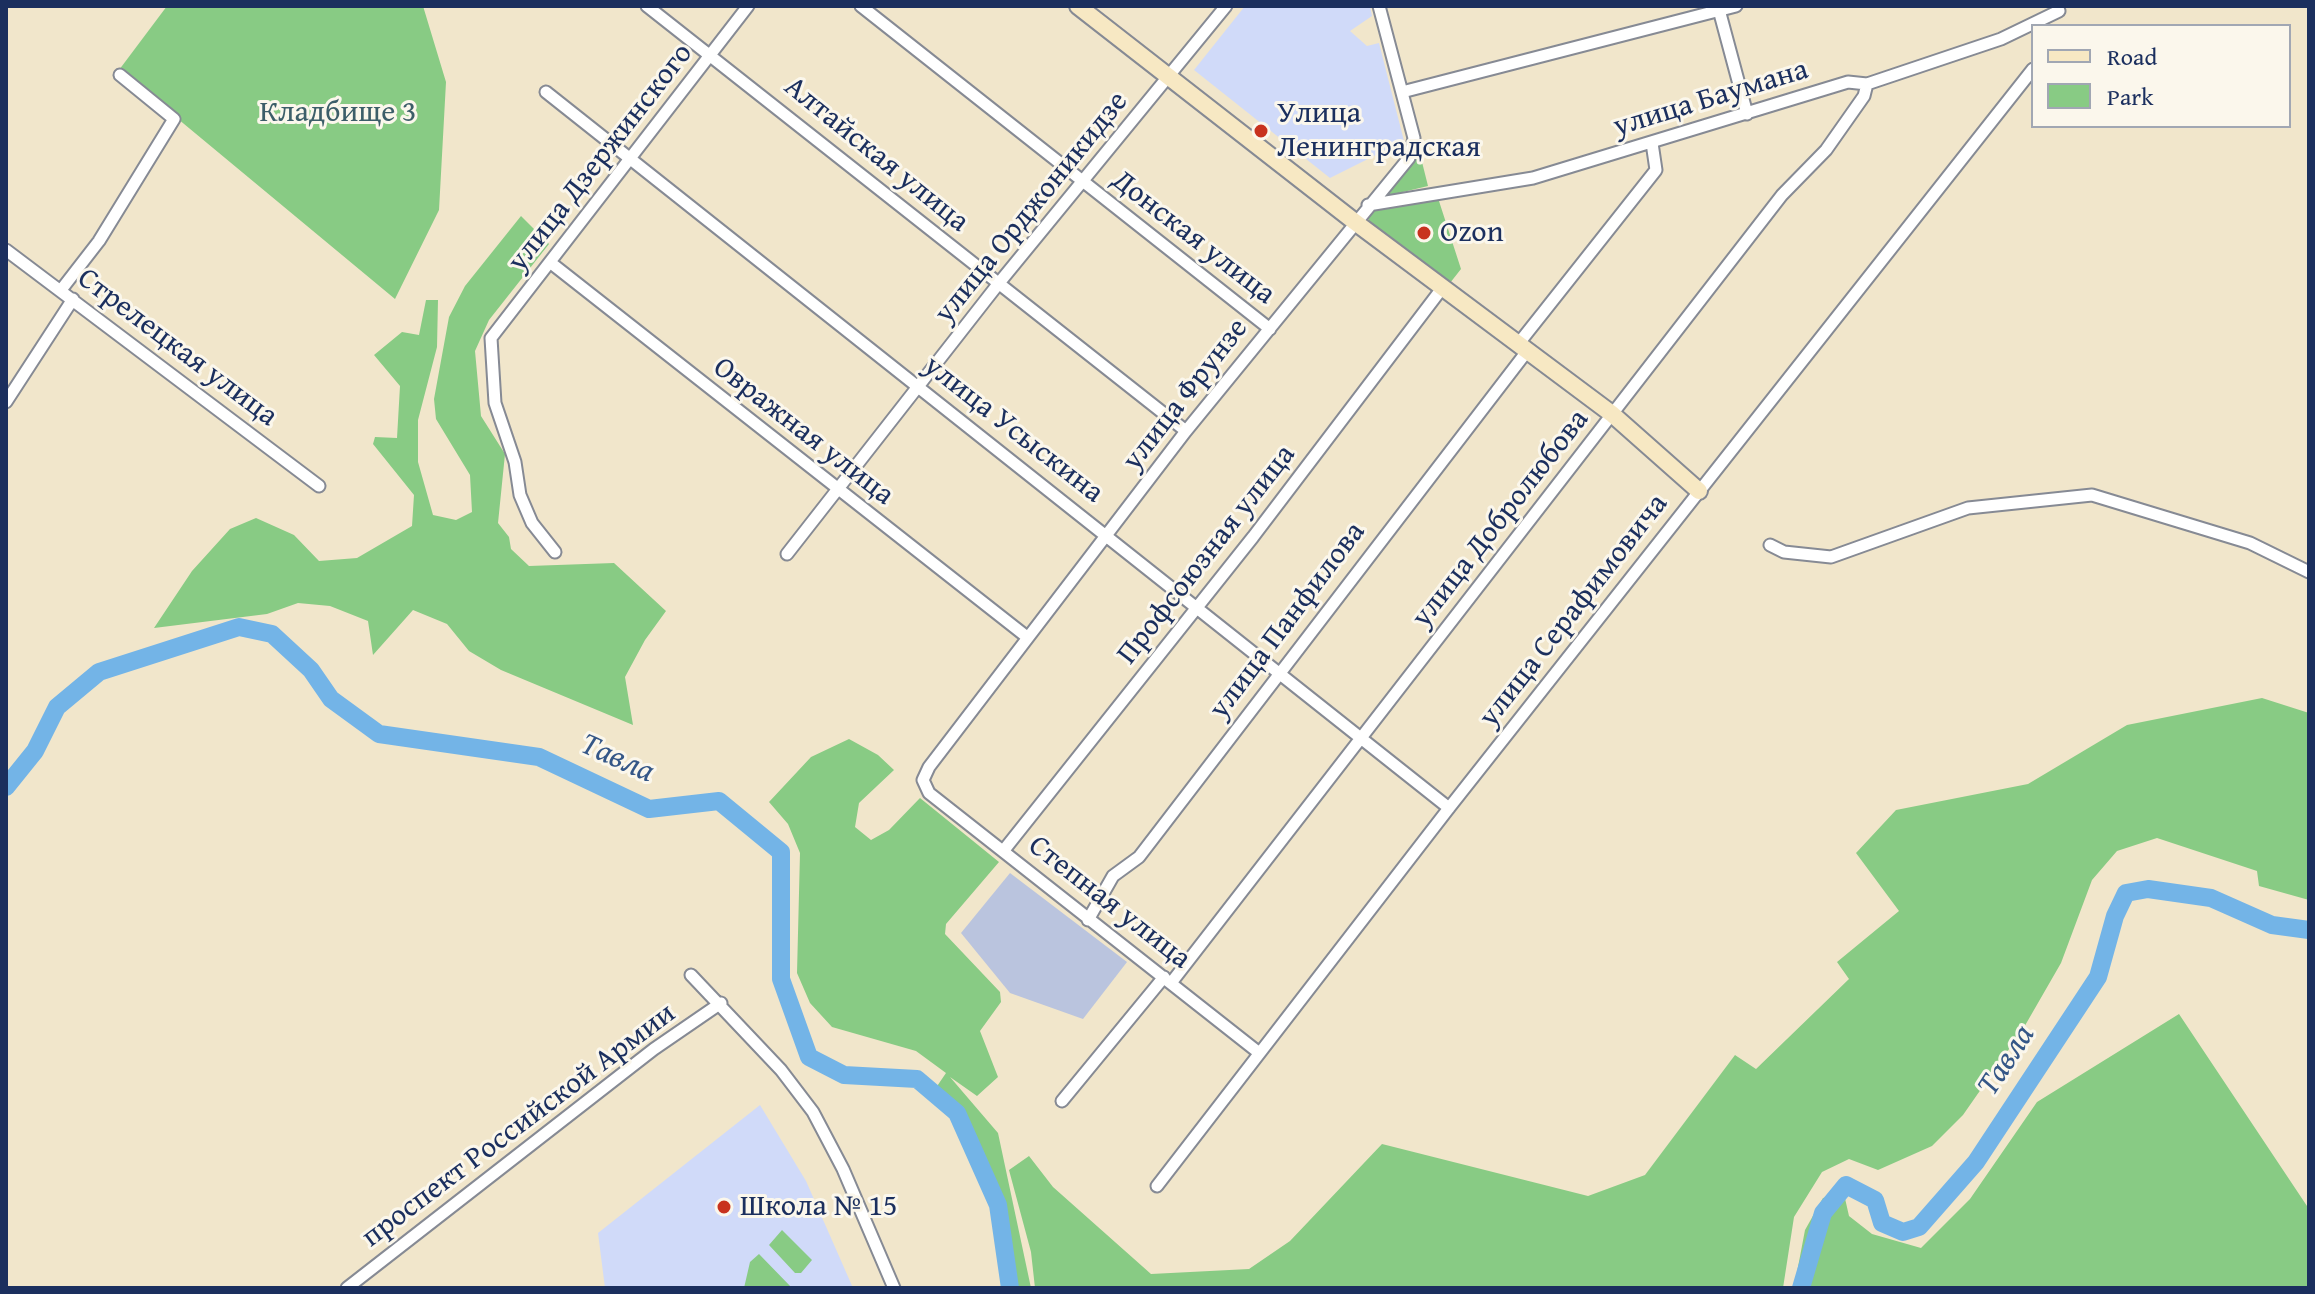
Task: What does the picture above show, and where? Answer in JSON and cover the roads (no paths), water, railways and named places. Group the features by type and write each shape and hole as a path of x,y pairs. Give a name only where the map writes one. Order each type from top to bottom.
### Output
{"street":[{"name":"Алтайская улица","path":"647,6 1186,431"},
{"name":"улица Дзержинского","path":"555,552 532,523 520,495 515,462 495,403 491,338 748,6"},
{"name":"Донская улица","path":"861,6 1270,329"},
{"path":"1078,6 1355,222 1612,414 1699,491"},
{"name":"улица Орджоникидзе","path":"787,554 999,283 1226,6"},
{"name":"улица Фрунзе","path":"929,793 924,786 924,774 1027,637 1186,431 1409,158 1414,138 1379,6"},
{"path":"1402,92 1718,8 1736,6"},
{"path":"1718,8 1747,114"},
{"name":"улица Баумана","path":"1368,205 1444,190 1519,181 1848,82 1867,84 2001,39 2058,9"},
{"name":"улица Серафимовича","path":"1157,1186 1449,808 2031,72"},
{"path":"61,290 99,241 174,119 120,75"},
{"name":"улица Добролюбова","path":"1062,1101 1168,980 1362,739 1782,195 1826,150 1864,96 1867,84"},
{"name":"улица Усыскина","path":"546,92 1279,670 1449,808"},
{"name":"улица Панфилова","path":"1088,920 1113,876 1139,857 1656,170 1652,143"},
{"name":"Стрелецкая улица","path":"6,250 319,486"},
{"name":"Овражная улица","path":"551,263 1027,637"},
{"name":"Профсоюзная улица","path":"1004,850 1253,537 1443,287"},
{"path":"6,402 73,299"},
{"path":"1770,545 1784,552 1831,557 1968,508 2092,495 2250,543 2309,572"},
{"name":"Степная улица","path":"929,793 1258,1052"},
{"path":"691,975 721,1003 781,1070 828,1136 894,1288"},
{"name":"проспект Российской Армии","path":"347,1288 642,1058 721,1003"}],"waterway":[{"name":"Тавла","path":"6,787 35,751 57,707 99,672 239,627 272,634 311,670 331,699 379,734 539,757 649,809 719,801 781,852 781,979 809,1057 844,1075 917,1079 957,1113 998,1205 1010,1288"},
{"name":"Тавла","path":"1801,1288 1823,1213 1846,1185 1875,1200 1882,1223 1903,1232 1919,1227 1976,1162 2098,977 2115,916 2126,893 2148,889 2211,898 2272,925 2309,930"}],"place":[{"name":"Улица Ленинградская","path":"1261,131"},
{"name":"Ozon","path":"1424,233"},
{"name":"Школа № 15","path":"724,1207"}],"park label":[{"name":"Кладбище 3","path":"338,113"}]}
